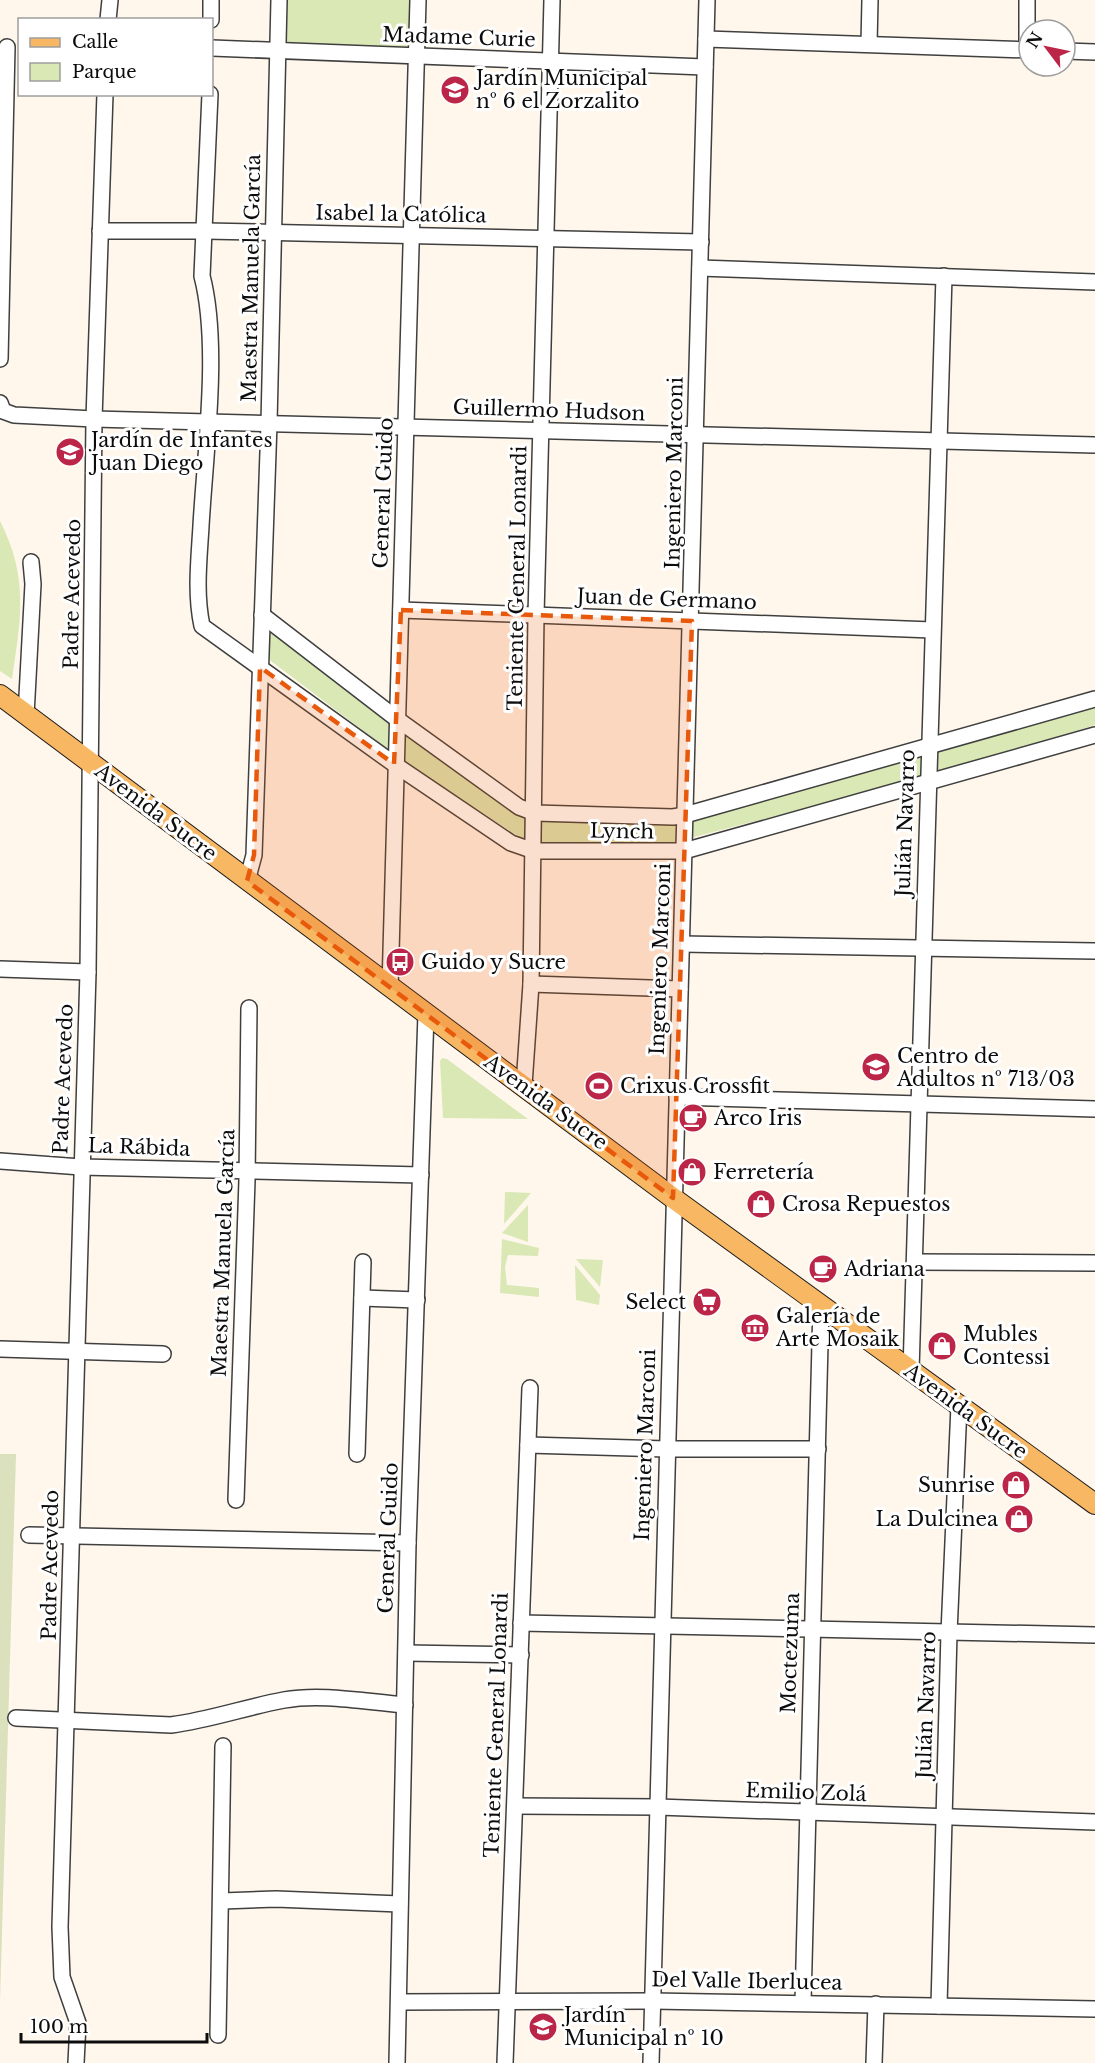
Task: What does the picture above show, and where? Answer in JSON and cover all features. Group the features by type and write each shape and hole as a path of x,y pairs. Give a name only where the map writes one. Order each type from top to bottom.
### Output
{"main road":[{"name":"Avenida Sucre","path":"0,695 673,1198 1095,1504"}],"street":[{"path":"108,18 110,0"},
{"path":"211,0 211,18"},
{"name":"Maestra Manuela García","path":"248,880 254,855 269,423 279,0"},
{"name":"General Guido","path":"390,987 394,764 418,0"},
{"name":"Teniente General Lonardi","path":"524,1085 531,984 536,615 552,0"},
{"name":"Ingeniero Marconi","path":"651,2063 661,1625 692,621 707,0"},
{"path":"869,44 870,0"},
{"path":"1027,0 1027,18"},
{"path":"706,39 1017,50"},
{"path":"0,358 9,47"},
{"name":"Madame Curie","path":"213,48 705,68"},
{"path":"1077,51 1095,52"},
{"name":"Padre Acevedo","path":"76,2063 78,2023 62,1977 60,1954 88,972 94,418 105,96"},
{"path":"207,421 209,355 207,304 202,276 206,231 210,96"},
{"name":"Isabel la Católica","path":"100,231 274,232 701,242"},
{"path":"700,268 1095,282"},
{"name":"Julián Navarro","path":"911,1371 928,746 944,276"},
{"name":"Guillermo Hudson","path":"1,407 14,415 94,418 1095,445"},
{"name":"Lynch","path":"207,421 197,587 202,626 394,764 511,843 534,851 684,851 1095,735"},
{"path":"26,715 33,584 31,562"},
{"name":"Juan de Germano","path":"400,610 932,630"},
{"name":"Lynch","path":"262,615 397,719 519,807 535,813 673,817 1095,699"},
{"path":"682,944 1095,951"},
{"path":"0,969 88,972"},
{"path":"531,984 680,989"},
{"name":"Maestra Manuela García","path":"236,1500 247,1172 249,1008"},
{"name":"General Guido","path":"397,2063 408,1543 426,1014"},
{"path":"677,1097 1095,1109"},
{"name":"La Rábida","path":"0,1161 81,1167 421,1175"},
{"path":"357,1455 363,1262"},
{"path":"915,1262 1095,1263"},
{"path":"362,1298 417,1299"},
{"name":"Moctezuma","path":"803,2002 821,1305"},
{"path":"0,1349 163,1354"},
{"name":"Teniente General Lonardi","path":"505,2063 530,1388"},
{"name":"Julián Navarro","path":"939,2006 949,1633 959,1406"},
{"path":"528,1444 667,1449 818,1449"},
{"path":"29,1535 408,1543"},
{"path":"521,1623 1095,1635"},
{"path":"406,1653 521,1655"},
{"path":"16,1718 171,1725 195,1722 286,1700 314,1699 405,1705"},
{"path":"218,2035 223,1746"},
{"name":"Emilio Zolá","path":"515,1806 658,1807 1095,1822"},
{"path":"222,1901 276,1899 400,1904"},
{"name":"Del Valle Iberlucea","path":"399,2002 803,2002 1095,2009"},
{"path":"874,2063 876,2004"}],"highlighted area":[{"path":"401,610 692,621 673,1198 247,881 254,855 260,667 394,764"}],"green space":[{"path":"279,0 418,0 416,56 278,50"},
{"path":"0,521 9,542 19,580 20,618 12,679 0,671"},
{"path":"267,627 532,822 677,820 1095,703 1095,725 925,777 675,842 527,842 402,760 267,658"},
{"path":"442,1058 447,1059 528,1119 443,1118 440,1061"},
{"path":"505,1192 531,1193 504,1224"},
{"path":"528,1205 528,1242 502,1233"},
{"path":"502,1239 539,1248 538,1256 508,1255 505,1267 507,1285 539,1288 539,1297 500,1293"},
{"path":"576,1259 603,1260 600,1287"},
{"path":"575,1265 600,1295 599,1305 576,1300"},
{"path":"0,1454 16,1454 0,2001"}],"place":[{"name":"Jardín Municipal nº 6 el Zorzalito","path":"455,90"},
{"name":"Jardín de Infantes Juan Diego","path":"70,452"},
{"name":"Guido y Sucre","path":"400,962"},
{"name":"Centro de Adultos nº 713/03","path":"876,1067"},
{"name":"Crixus Crossfit","path":"599,1086"},
{"name":"Arco Iris","path":"693,1118"},
{"name":"Ferretería","path":"692,1172"},
{"name":"Crosa Repuestos","path":"761,1204"},
{"name":"Adriana","path":"823,1269"},
{"name":"Select","path":"707,1302"},
{"name":"Galería de Arte Mosaik","path":"755,1328"},
{"name":"Mubles Contessi","path":"942,1346"},
{"name":"Sunrise","path":"1016,1485"},
{"name":"La Dulcinea","path":"1019,1519"},
{"name":"Jardín Municipal nº 10","path":"543,2027"}]}
